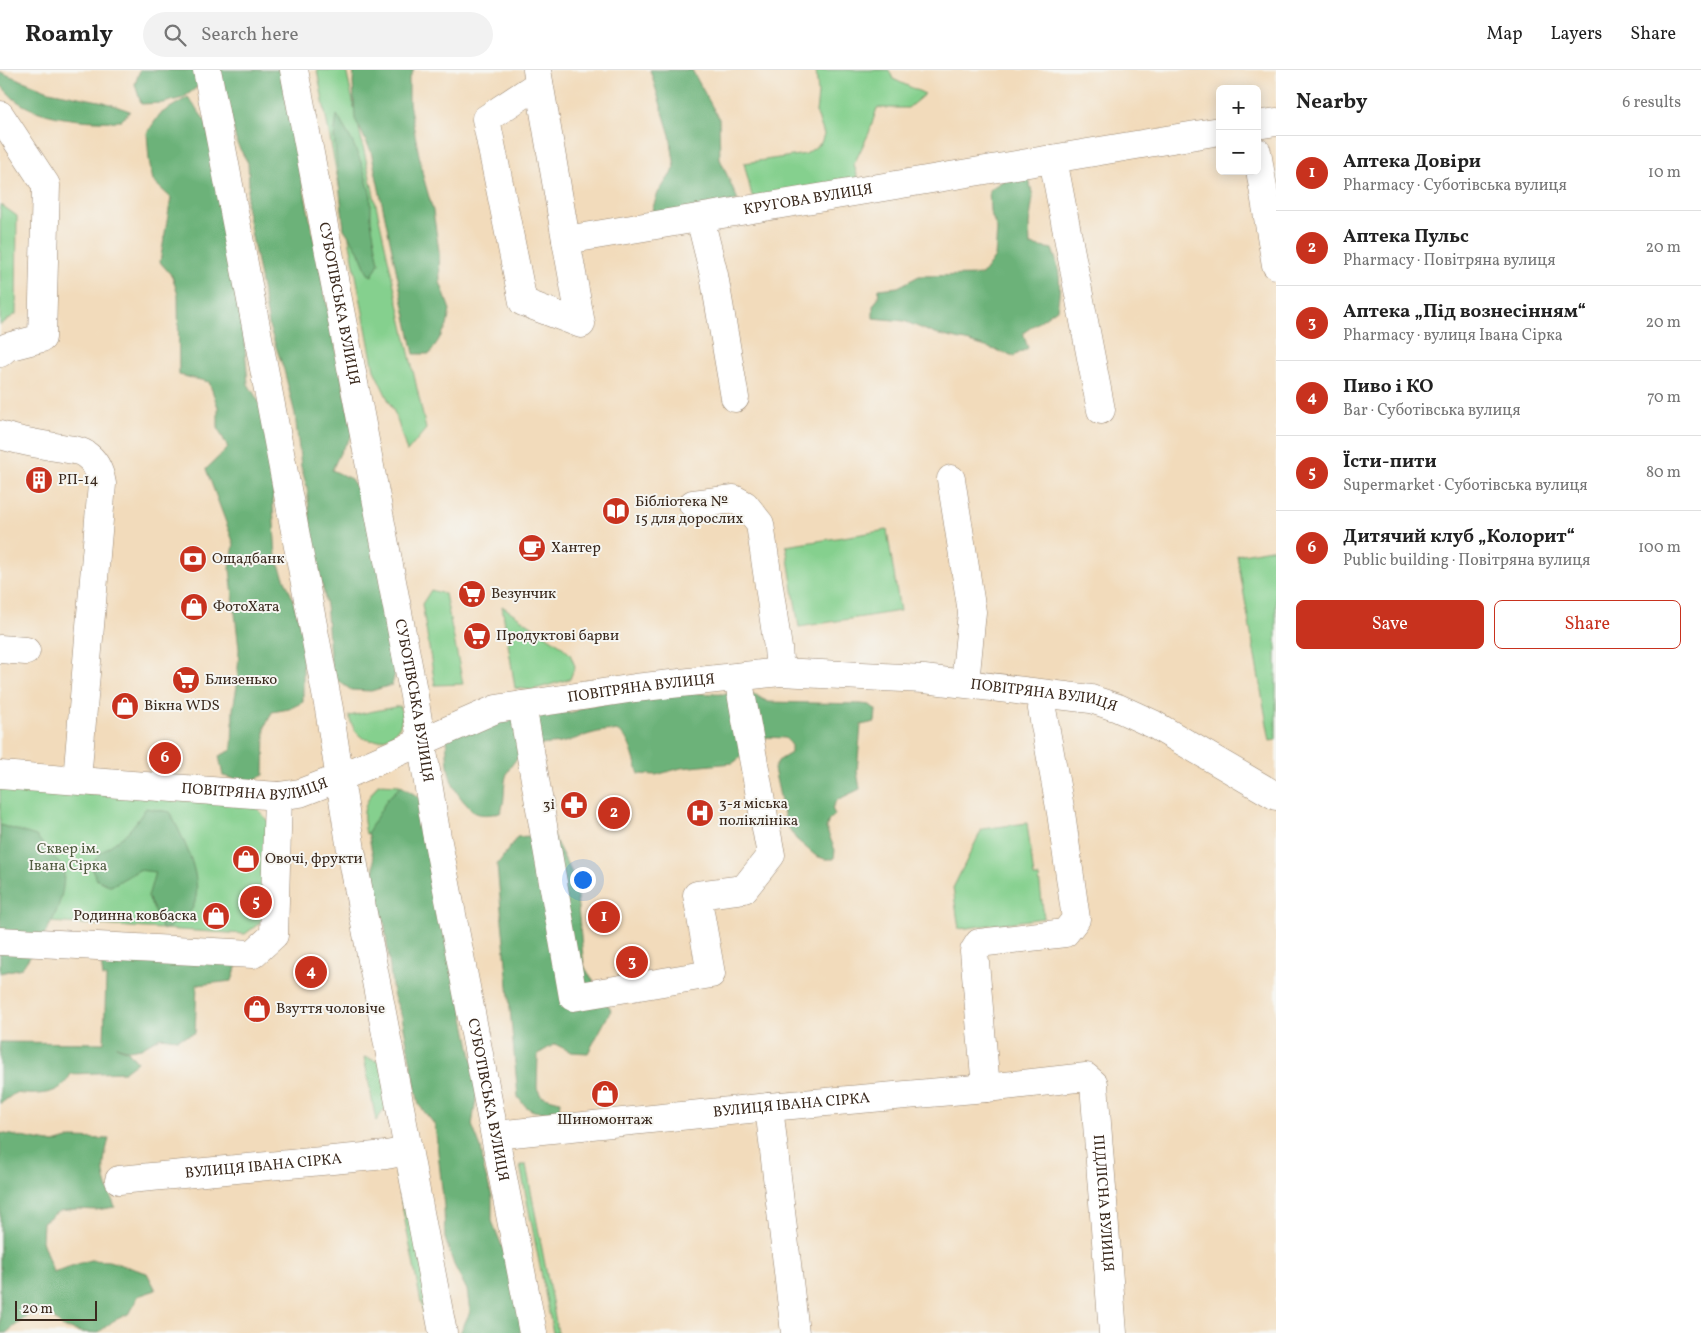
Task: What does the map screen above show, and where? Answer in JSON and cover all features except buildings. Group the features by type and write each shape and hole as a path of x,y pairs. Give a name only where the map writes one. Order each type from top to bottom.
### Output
{"street":[{"path":"207,70 329,709 339,778 443,1333"},
{"name":"СУБОТІВСЬКА ВУЛИЦЯ","path":"294,70 422,741 436,832 533,1333"},
{"path":"538,77 566,240 581,324 523,302 486,119 538,77"},
{"path":"0,115 46,185 42,338 7,347 0,353"},
{"path":"1261,124 1276,122"},
{"name":"КРУГОВА ВУЛИЦЯ","path":"566,240 1216,132"},
{"path":"1053,159 1101,410"},
{"path":"1261,175 1276,265"},
{"path":"700,218 714,275 735,398"},
{"path":"0,436 75,450 86,454 94,462 100,473 102,484 77,780"},
{"path":"952,479 972,612 965,683"},
{"path":"693,504 734,499 746,505 760,524 780,672"},
{"name":"ПОВІТРЯНА ВУЛИЦЯ","path":"0,775 278,796 300,793 339,778 496,709 635,688 780,672 924,678 1091,699 1118,708 1153,724 1276,796"},
{"path":"522,705 573,997 712,974 697,895 744,888 770,855 738,677"},
{"path":"986,1088 974,951 979,942 1065,933 1076,920 1061,813 1042,709 1045,694"},
{"path":"0,941 253,954 274,935 278,796"},
{"name":"ВУЛИЦЯ ІВАНА СІРКА","path":"495,1135 1086,1077"},
{"name":"ПІДЛІСНА ВУЛИЦЯ","path":"1086,1077 1094,1084 1114,1333"},
{"path":"769,1107 795,1333"},
{"name":"ВУЛИЦЯ ІВАНА СІРКА","path":"119,1180 386,1155 408,1151"}],"green space":[{"path":"140,70 198,70 200,85 183,98 163,103 141,104 135,84"},
{"path":"220,70 280,70 353,434 341,451 332,470 351,479 363,497 366,517 379,557 397,665 392,685 371,691 351,690 333,677 324,592 313,552 307,487 301,467 295,414 284,370 270,329 246,205 249,184 248,163 237,144"},
{"path":"317,70 346,70 426,429 407,452 396,416 374,370"},
{"path":"354,70 414,70 409,79 409,103 423,176 433,211 439,251 440,282 450,310 447,326 430,354 414,354 371,151 355,119"},
{"path":"650,70 692,70 719,119 720,159 738,200 660,217 652,210 658,193 675,168 670,135"},
{"path":"816,70 889,70 893,79 925,94 908,108 877,108 869,133 854,164 859,183 753,200 744,163 806,154 821,143 824,134 816,112 818,94"},
{"path":"0,72 49,91 104,102 130,111 121,121 94,121 65,118 36,111 13,98 0,84"},
{"path":"188,97 206,122 224,209 225,257 241,299 248,384 262,407 274,444 273,506 276,558 292,597 303,633 303,702 289,709 272,712 265,727 264,775 249,782 223,776 219,756 232,750 233,709 237,686 239,649 230,569 234,544 206,469 228,448 218,428 218,407 209,382 179,375 178,295 172,276 160,262 171,198 153,181 149,160 147,133 160,114"},
{"path":"337,115 352,141 363,167 371,196 371,221 379,263 372,276 368,274 358,250 344,229 334,137"},
{"path":"1029,179 1033,197 1029,225 1030,245 1052,249 1059,272 1060,286 1057,309 1023,333 1028,348 1014,356 970,342 935,334 904,321 873,318 873,306 878,298 879,289 898,287 919,276 982,275 995,257 997,229 990,211 989,190 1004,180"},
{"path":"0,204 17,216 16,314 0,325"},
{"path":"887,530 900,611 799,627 786,546"},
{"path":"1276,548 1276,740 1270,741 1237,555"},
{"path":"431,590 445,594 463,684 435,685 422,604"},
{"path":"502,606 559,644 570,654 575,666 570,679 532,690 515,688"},
{"path":"684,693 756,695 768,702 861,704 870,705 876,710 875,722 861,725 857,771 860,789 837,800 832,808 835,815 829,820 826,828 835,850 834,859 816,856 796,839 786,824 774,769 778,761 791,753 791,744 785,738 767,737 733,763 681,768 656,775 639,774 626,738 618,732 603,731 562,743 541,745 523,754 511,766 508,772 504,801 500,813 482,814 474,812 455,789 449,773 446,736 476,710 572,713 586,706"},
{"path":"400,706 402,717 397,730 392,735 379,740 366,739 360,736 354,729 349,716"},
{"path":"378,784 400,785 413,795 425,822 366,834 365,808"},
{"path":"401,786 420,798 478,1087 472,1125 481,1148 484,1170 492,1196 492,1221 503,1249 515,1265 523,1333 460,1333 470,1312 467,1290 454,1265 445,1238 444,1207 435,1125 419,1105 402,1017 393,994 385,926 374,884 374,862 368,832 388,798"},
{"name":"Сквер ім. Івана Сірка","path":"0,787 255,805 273,828 269,916 245,934 0,919"},
{"path":"146,808 170,812 191,860 197,886 196,898 189,913 183,919 163,930 148,897 155,872 139,870 111,886 96,879 91,866 102,851 129,830"},
{"path":"1027,823 1034,877 1039,877 1044,918 959,929 953,888 982,829"},
{"path":"0,825 36,836 64,869 61,897 52,922 22,968 0,973"},
{"path":"552,834 575,879 584,966 611,1010 588,1053 571,1052 555,1044 538,1054 537,1088 541,1096 560,1101 559,1110 540,1112 531,1110 518,1097 497,865 517,837"},
{"path":"99,946 239,958 232,981 197,985 195,1033 177,1039 160,1037 141,1048 129,1050 116,1046 128,1051 137,1062 124,1072 71,1074 60,1088 54,1091 34,1094 15,1093 0,1104 0,1042 104,1043 106,977 103,977"},
{"path":"364,1057 383,1063 386,1107 376,1121"},
{"path":"0,1133 54,1143 71,1138 109,1139 104,1159 104,1174 115,1207 96,1210 77,1209 59,1211 43,1222 42,1241 53,1272 90,1260 109,1261 147,1273 156,1290 138,1296 130,1313 113,1321 98,1333 80,1332 62,1327 49,1313 30,1314 6,1333 0,1333"},
{"path":"520,1165 526,1165 558,1333 553,1333"},
{"path":"404,1173 435,1333 427,1333 396,1175"}],"place":[{"name":"РП-14","path":"39,480"},
{"name":"Бібліотека № 15 для дорослих","path":"616,511"},
{"name":"Хантер","path":"532,548"},
{"name":"Ощадбанк","path":"193,559"},
{"name":"Везунчик","path":"472,594"},
{"name":"ФотоХата","path":"194,607"},
{"name":"Продуктові барви","path":"477,636"},
{"name":"Близенько","path":"186,680"},
{"name":"Вікна WDS","path":"125,706"},
{"name":"Дитячий клуб „Колорит“","path":"165,758"},
{"name":"3і","path":"574,805"},
{"name":"Аптека Пульс","path":"614,813"},
{"name":"3-я міська поліклініка","path":"700,813"},
{"name":"Овочі, фрукти","path":"246,859"},
{"name":"Їсти-пити","path":"256,902"},
{"name":"Родинна ковбаска","path":"216,916"},
{"name":"Аптека Довіри","path":"604,917"},
{"name":"Аптека „Під вознесінням“","path":"632,962"},
{"name":"Пиво і КО","path":"311,972"},
{"name":"Взуття чоловіче","path":"257,1009"},
{"name":"Шиномонтаж","path":"605,1094"}]}
